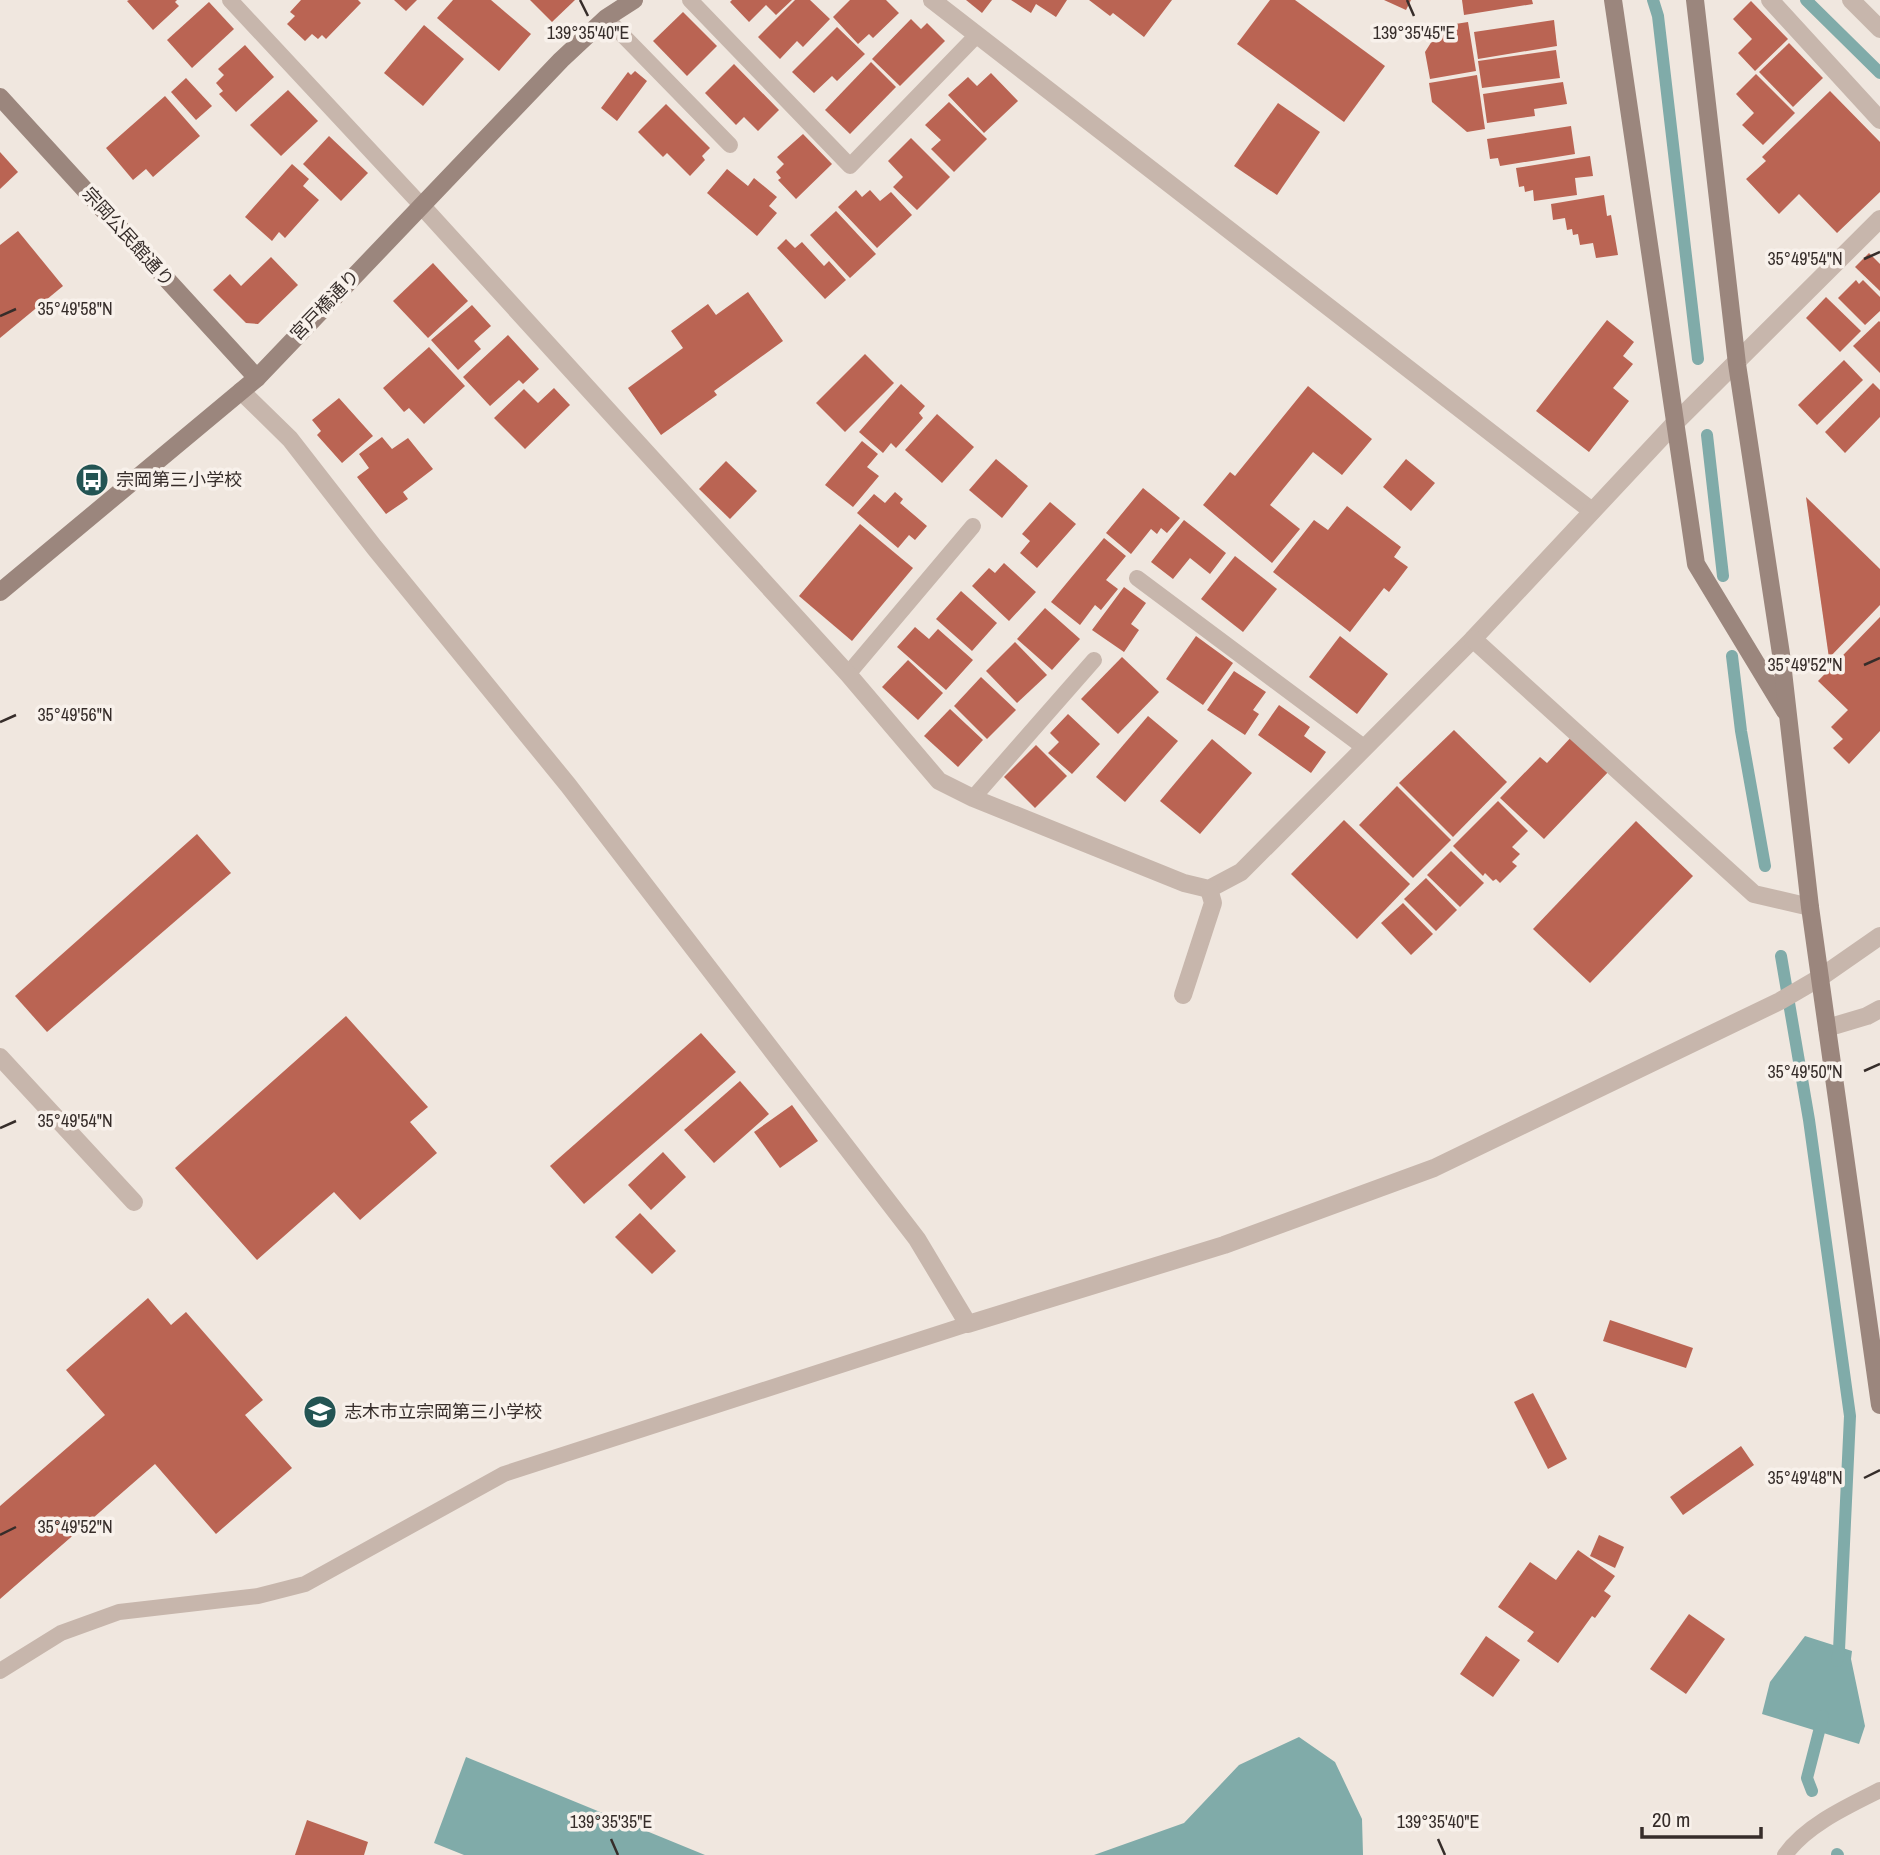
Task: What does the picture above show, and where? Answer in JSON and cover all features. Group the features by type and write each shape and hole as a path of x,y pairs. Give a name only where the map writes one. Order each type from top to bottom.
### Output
{"street":[{"name":"宮戸橋通り","path":"0,593 257,378 561,60 606,19 634,0"},
{"path":"932,0 1592,511"},
{"path":"1613,0 1696,564 1789,717"},
{"path":"1695,0 1737,364 1789,717 1810,907 1827,1028 1876,1348 1880,1405"},
{"path":"1770,0 1880,120"},
{"path":"1851,0 1880,29"},
{"name":"宗岡公民館通り","path":"0,97 257,378"},
{"path":"421,205 848,674 939,781 973,798 1184,883 1209,889 1241,872 1473,639 1674,424 1880,219"},
{"path":"241,391 290,439 374,547 568,785 917,1239 968,1324 1224,1245 1434,1168 1780,1001 1821,977 1880,936"},
{"path":"1473,639 1754,894 1810,907"},
{"path":"1183,995 1213,903 1209,889"},
{"path":"1827,1028 1867,1016 1880,1009"},
{"path":"0,1057 134,1202"}],"lane":[{"path":"230,0 421,205"},
{"path":"690,0 850,166 976,36"},
{"path":"606,19 730,145"},
{"path":"848,674 973,526"},
{"path":"1137,578 1365,748"},
{"path":"973,798 1094,660"},
{"path":"0,1671 61,1633 120,1612 258,1596 306,1584 504,1474 968,1324"},
{"path":"1785,1855 1791,1846 1836,1812 1880,1790"}],"water":[{"path":"1805,1636 1852,1651 1851,1659 1865,1726 1859,1744 1762,1714 1770,1682"},
{"path":"1299,1737 1335,1762 1362,1819 1363,1855 1094,1855 1184,1823 1239,1765"},
{"path":"466,1757 705,1855 464,1855 434,1843"}],"building":[{"path":"177,0 175,2 179,6 153,30 127,1"},
{"path":"301,0 358,0 361,3 326,39 322,35 318,39 312,34 305,41 287,24 295,16 290,12"},
{"path":"394,0 417,0 406,11"},
{"path":"453,0 491,0 531,34 499,71 437,18"},
{"path":"530,0 575,0 552,22"},
{"path":"792,0 776,15 766,5 749,22 730,2"},
{"path":"795,0 810,0 830,19 803,47 797,41 780,59 758,37"},
{"path":"850,0 886,0 899,13 873,38 869,34 858,44 833,17"},
{"path":"966,0 992,0 982,13"},
{"path":"1011,0 1067,0 1056,17 1036,4 1031,13"},
{"path":"1089,0 1172,0 1144,37 1113,13 1110,16"},
{"path":"1270,0 1295,0 1385,66 1344,122 1237,44"},
{"path":"1384,0 1411,0 1406,10"},
{"path":"1462,0 1532,0 1533,4 1464,15"},
{"path":"1751,1 1788,39 1755,71 1738,53 1752,39 1733,19"},
{"path":"209,2 234,29 192,68 167,40"},
{"path":"683,12 717,46 687,76 653,41"},
{"path":"911,19 921,29 927,23 945,41 900,86 872,59"},
{"path":"1554,20 1557,46 1478,59 1474,32"},
{"path":"1468,22 1476,71 1430,79 1425,52 1439,30 1450,28 1449,25"},
{"path":"424,25 464,59 423,106 384,73"},
{"path":"837,27 865,54 837,81 832,76 814,93 792,72"},
{"path":"1789,43 1823,78 1793,107 1759,72"},
{"path":"245,45 274,77 236,112 219,94 223,91 216,83 224,75 218,69"},
{"path":"1556,50 1560,78 1482,88 1478,61"},
{"path":"871,62 896,87 850,134 825,110"},
{"path":"734,64 779,110 758,131 744,117 736,125 705,93"},
{"path":"635,71 647,81 617,121 601,108 628,72 631,75"},
{"path":"991,73 1018,101 984,133 948,95 968,77 977,86"},
{"path":"1756,74 1795,113 1763,145 1742,125 1754,113 1736,94"},
{"path":"1477,75 1485,129 1467,132 1432,102 1429,83"},
{"path":"186,78 212,106 196,120 171,92"},
{"path":"1563,82 1567,104 1534,109 1535,116 1487,123 1483,94"},
{"path":"288,90 318,121 281,156 250,125"},
{"path":"1830,91 1880,142 1880,192 1837,233 1799,194 1779,214 1746,179 1766,161 1762,157"},
{"path":"165,96 200,136 153,177 146,169 133,180 106,148"},
{"path":"949,102 987,139 954,172 931,149 941,140 925,125"},
{"path":"1278,103 1320,132 1277,195 1234,166"},
{"path":"666,104 710,148 702,156 705,160 690,176 667,153 663,157 638,132"},
{"path":"1571,126 1575,154 1500,166 1498,158 1490,159 1487,139"},
{"path":"803,134 832,164 796,199 778,180 781,178 776,172 784,164 777,157"},
{"path":"329,136 368,173 341,201 303,164"},
{"path":"911,138 950,177 917,210 893,187 903,177 888,161"},
{"path":"0,152 18,172 0,189"},
{"path":"1590,156 1593,176 1575,178 1577,195 1534,201 1533,190 1525,192 1524,186 1519,187 1516,168"},
{"path":"292,164 309,179 303,186 319,200 285,238 279,232 272,241 245,217"},
{"path":"727,169 748,186 754,178 777,197 769,206 777,213 757,236 707,193"},
{"path":"856,190 862,197 870,190 880,201 891,192 912,215 877,248 838,207"},
{"path":"1604,195 1607,216 1611,215 1618,255 1596,258 1593,243 1580,245 1578,234 1573,235 1572,229 1567,230 1565,218 1553,220 1551,204"},
{"path":"836,211 876,254 850,278 810,235"},
{"path":"18,231 63,286 0,338 0,245"},
{"path":"786,239 795,248 802,242 824,266 829,261 846,280 825,299 777,248"},
{"path":"1869,253 1880,264 1880,291 1855,267"},
{"path":"271,257 298,285 258,324 246,323 213,290 230,274 241,286"},
{"path":"433,263 468,301 428,338 393,301"},
{"path":"1856,280 1859,284 1863,280 1880,297 1880,311 1865,325 1838,298"},
{"path":"748,292 783,341 714,391 717,395 661,435 628,388 683,348 671,331 708,304 716,315"},
{"path":"1826,297 1861,331 1840,352 1806,318"},
{"path":"472,305 491,326 474,341 481,349 458,370 431,340"},
{"path":"1607,320 1634,342 1623,356 1633,364 1613,388 1629,401 1589,452 1536,411"},
{"path":"1880,322 1880,373 1853,346"},
{"path":"508,335 539,369 523,384 519,380 490,406 463,377"},
{"path":"429,347 465,386 424,424 409,408 404,412 383,388"},
{"path":"865,354 894,383 845,432 816,403"},
{"path":"1844,360 1863,380 1817,425 1798,405"},
{"path":"1873,383 1880,390 1880,417 1845,453 1825,432"},
{"path":"901,384 925,406 919,413 923,418 896,448 891,443 883,453 859,432"},
{"path":"1308,386 1372,439 1342,475 1313,452 1270,505 1300,529 1272,563 1203,505 1230,472 1235,476"},
{"path":"554,388 570,405 525,449 494,418 524,389 538,403"},
{"path":"339,398 373,436 342,463 317,435 321,431 312,420"},
{"path":"937,414 974,447 942,483 905,450"},
{"path":"382,437 392,449 408,438 433,469 403,492 408,499 386,514 357,477 369,468 359,454"},
{"path":"862,441 878,454 867,467 879,476 853,507 825,485"},
{"path":"996,459 1028,486 1002,518 969,490"},
{"path":"1406,459 1435,483 1411,511 1383,487"},
{"path":"726,461 757,491 730,519 699,489"},
{"path":"1143,488 1180,518 1167,533 1161,528 1157,534 1151,529 1131,554 1106,533"},
{"path":"895,492 903,499 900,503 927,526 915,540 909,535 898,548 857,513 874,494 885,503"},
{"path":"1806,497 1880,569 1880,605 1829,658"},
{"path":"1050,502 1076,524 1037,568 1020,553 1030,541 1022,534"},
{"path":"1347,506 1401,547 1394,557 1408,567 1389,592 1384,588 1350,632 1273,572 1314,520 1328,530"},
{"path":"1184,520 1226,553 1210,574 1190,558 1173,579 1151,562"},
{"path":"860,524 913,568 852,641 799,596"},
{"path":"1104,538 1126,556 1106,580 1118,589 1101,610 1095,605 1080,625 1051,602"},
{"path":"1235,556 1277,589 1243,632 1201,599"},
{"path":"1004,563 1036,592 1009,621 972,586 989,568 995,573"},
{"path":"1124,587 1146,603 1131,624 1139,630 1124,652 1092,630"},
{"path":"961,591 997,623 972,651 936,619"},
{"path":"1045,608 1080,639 1052,670 1017,639"},
{"path":"1880,617 1880,731 1849,764 1833,748 1843,739 1831,727 1848,710 1818,681"},
{"path":"915,627 929,639 938,629 973,660 946,690 897,647"},
{"path":"1196,636 1233,663 1203,705 1166,679"},
{"path":"1340,636 1388,674 1357,714 1309,677"},
{"path":"1015,642 1047,675 1017,703 986,671"},
{"path":"1122,657 1159,692 1118,734 1081,699"},
{"path":"908,660 943,693 918,720 882,687"},
{"path":"1234,671 1266,692 1253,710 1259,714 1245,735 1207,710"},
{"path":"981,677 1016,710 987,739 954,706"},
{"path":"1279,705 1310,727 1304,736 1326,752 1311,773 1258,735"},
{"path":"950,709 983,740 958,767 924,736"},
{"path":"1068,714 1100,744 1072,774 1048,753 1059,742 1050,733"},
{"path":"1148,716 1178,741 1125,802 1096,777"},
{"path":"1454,730 1507,782 1453,837 1399,783"},
{"path":"1574,734 1611,769 1544,839 1500,798 1540,757 1547,763"},
{"path":"1212,739 1252,773 1200,834 1160,801"},
{"path":"1036,745 1067,776 1035,808 1004,777"},
{"path":"1397,786 1451,840 1413,878 1359,825"},
{"path":"1498,801 1528,831 1512,847 1520,854 1512,862 1517,866 1500,883 1496,879 1493,881 1485,873 1483,876 1453,846"},
{"path":"1344,820 1410,884 1357,939 1291,874"},
{"path":"1636,821 1693,876 1590,983 1533,929"},
{"path":"197,834 231,873 47,1032 15,996"},
{"path":"1451,851 1484,883 1460,907 1427,875"},
{"path":"1426,878 1457,910 1436,931 1404,899"},
{"path":"1403,903 1433,934 1411,955 1381,923"},
{"path":"346,1016 428,1107 410,1122 437,1153 360,1220 334,1192 257,1260 175,1168"},
{"path":"701,1033 736,1072 584,1204 550,1166"},
{"path":"740,1081 769,1114 714,1163 684,1130"},
{"path":"792,1105 818,1141 780,1168 754,1132"},
{"path":"663,1152 686,1177 651,1210 628,1185"},
{"path":"640,1213 676,1251 652,1274 615,1237"},
{"path":"148,1298 171,1325 186,1312 263,1400 245,1415 292,1468 216,1534 155,1464 0,1599 0,1506 105,1415 66,1370"},
{"path":"1610,1320 1693,1348 1686,1368 1603,1341"},
{"path":"1533,1393 1567,1459 1548,1469 1514,1402"},
{"path":"1741,1446 1754,1465 1683,1515 1670,1497"},
{"path":"1599,1535 1624,1547 1615,1568 1590,1556"},
{"path":"1578,1550 1615,1576 1604,1591 1611,1596 1595,1618 1592,1616 1558,1663 1527,1641 1534,1632 1498,1607 1530,1562 1556,1580"},
{"path":"1689,1614 1725,1639 1686,1694 1650,1669"},
{"path":"1486,1636 1520,1660 1493,1697 1460,1674"},
{"path":"307,1820 368,1842 364,1855 295,1855"}],"waterway":[{"path":"1653,0 1658,16 1698,359"},
{"path":"1806,0 1880,73"},
{"path":"1707,435 1723,576"},
{"path":"1732,656 1741,731 1765,866"},
{"path":"1781,956 1809,1120 1850,1416 1837,1661"},
{"path":"1812,1791 1807,1778 1823,1716"}],"place":[{"name":"宗岡第三小学校","path":"92,480"},
{"name":"志木市立宗岡第三小学校","path":"320,1412"}]}
